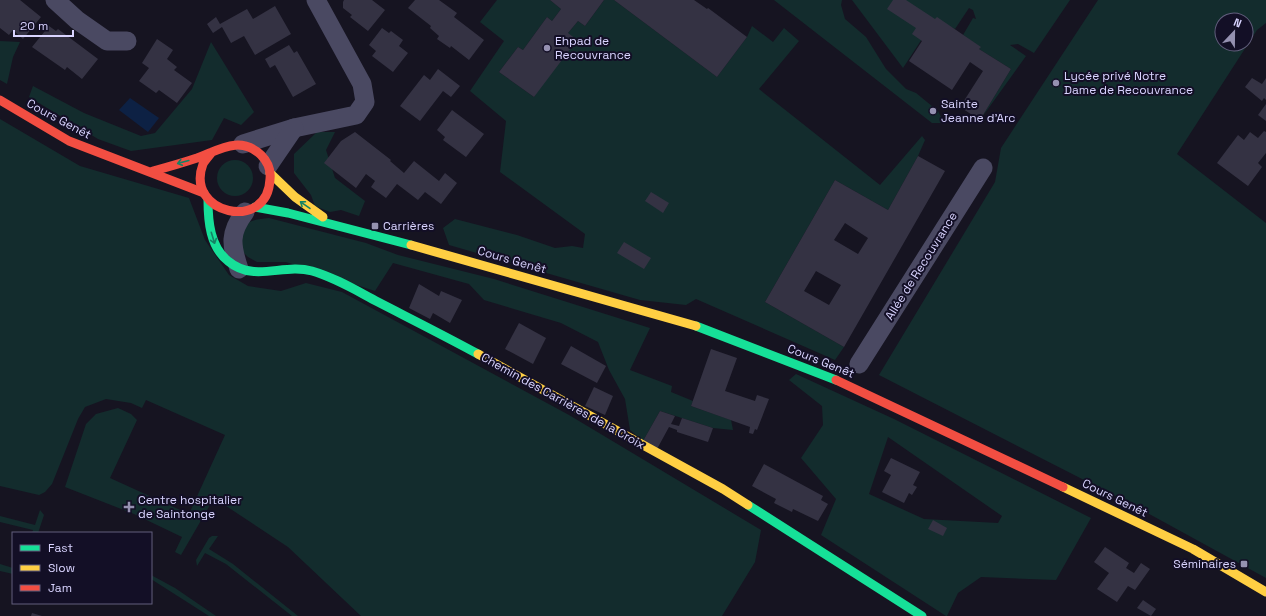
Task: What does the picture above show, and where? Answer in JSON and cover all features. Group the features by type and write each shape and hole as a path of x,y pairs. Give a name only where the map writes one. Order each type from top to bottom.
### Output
{"main road":[{"name":"Cours Genêt","path":"0,100 68,141 114,160 153,172 206,196"},
{"path":"153,172 212,152 230,144 243,144 254,149 262,156 269,170 270,183 267,192 250,209 235,213 225,212 206,196"},
{"path":"212,152 204,164 201,178 206,196 207,214 219,254 239,269"},
{"name":"Cours Genêt","path":"269,170 295,197 338,226"},
{"name":"Cours Genêt","path":"250,209 338,226 432,250 706,329 847,384 1193,549 1266,592"},
{"name":"Chemin des Carrières de la Croix","path":"239,269 265,273 296,268 326,275 457,342 722,489 922,616"}],"street":[{"path":"55,0 77,20 107,41 127,41"},
{"path":"243,144 294,128 356,115 365,102 362,84 316,0"},
{"path":"269,170 294,128"},
{"name":"Allée de Recouvrance","path":"859,364 983,168"},
{"path":"239,269 232,249 232,237 238,222 250,209"}],"green space":[{"path":"497,0 550,0 561,9 552,21 547,17 523,50 518,47 499,72 534,97 568,33 578,21 585,26 604,0 614,0 717,77 747,37 752,26 773,42 784,28 799,41 759,89 880,185 922,136 925,140 918,156 888,210 835,180 765,302 844,347 835,360 696,299 686,305 640,300 449,245 443,228 455,219 517,235 555,248 572,246 583,248 585,234 500,172 506,121 470,91 504,41 480,22"},
{"path":"774,0 842,0 841,5 845,19 866,37 886,69 906,89 916,93 938,111 943,121 940,123 932,123"},
{"path":"852,0 1070,0 1034,53 1018,44 1010,45 1026,56 980,120 1011,69 979,49 980,47 963,35 973,18 976,19 973,10 969,8 955,29 935,19 903,68"},
{"path":"1098,0 1266,0 1266,23 1257,30 1254,35 1254,12 1214,12 1214,52 1243,52 1177,154 1266,223 1266,578 1131,504 879,375 995,182 1001,148"},
{"path":"0,41 20,42 13,57 7,84 0,80"},
{"path":"211,42 254,112 241,125 224,118 212,140 131,151 98,139 29,97 33,86 84,113 141,136 155,133 192,89"},
{"path":"0,119 80,166 189,198 205,240 229,275 248,286 281,291 306,283 342,292 569,415 761,530 755,562 722,616 361,616 288,547 214,498 181,555 175,552 182,537 134,514 65,487 86,424 96,414 118,408 131,414 137,420 110,478 189,514 225,435 146,400 142,408 131,403 106,399 85,407 78,419 52,484 45,492 39,495 0,486"},
{"path":"317,132 335,132 326,150 335,178 365,201 359,216 341,210 330,212 315,206 311,195 294,173 294,154"},
{"path":"232,160 238,160 248,165 253,178 248,191 238,196 232,196 222,191 217,181 217,175 222,165"},
{"path":"269,218 366,243 398,255 494,279 650,328 630,370 672,386 671,392 693,401 691,406 731,420 733,430 713,428 660,411 643,441 630,430 625,399 609,370 598,342 561,323 484,300 469,284 393,263 375,291 286,262 257,262 248,257 241,250 243,229 249,222"},
{"path":"796,374 894,419 1091,518 1056,580 981,577 958,593 946,616 821,535 836,499 801,458 823,425 822,406 789,380","holes":["888,437 1002,516 998,523 924,519 869,494"]},
{"path":"40,510 44,515 38,532 32,532 33,530 0,522 0,516 35,525"},
{"path":"212,536 218,536 209,549 233,564 298,616 292,616 226,564 205,553 197,566 196,560 209,538"},
{"path":"0,564 12,568 12,574 0,571"},
{"path":"152,576 175,588 216,616 209,616 152,580"}],"water":[{"path":"130,98 159,118 148,132 119,110"}],"building":[{"path":"0,0 20,0 41,17 23,39 13,30 9,35 0,28"},
{"path":"344,0 372,0 385,10 368,31 350,17 352,15 343,8"},
{"path":"415,0 439,0 457,13 454,17 484,40 469,60 451,46 450,48 437,39 439,36 430,28 431,26 408,8"},
{"name":"Ehpad de Recouvrance","path":"550,0 604,0 585,26 578,21 568,33 577,40 534,97 499,72 518,47 523,50 547,17 552,21 561,9"},
{"name":"Ehpad de Recouvrance","path":"614,0 694,0 707,9 708,8 747,37 717,77"},
{"path":"893,0 906,0 935,19 937,17 981,47 979,49 1011,69 980,120 960,107 983,71 970,62 952,90 909,61 922,41 912,34 916,28 887,9"},
{"path":"275,6 291,34 255,55 244,36 231,43 222,27 213,33 207,24 216,17 220,24 247,9 253,19"},
{"path":"49,26 56,31 58,29 98,59 82,79 67,67 65,70 32,47"},
{"path":"382,28 389,33 391,31 403,40 399,46 408,53 393,72 372,56 376,51 369,45"},
{"path":"157,39 173,50 167,59 177,67 174,70 192,83 177,103 159,90 156,93 139,81 149,68 142,63"},
{"path":"289,45 294,53 297,51 316,84 293,97 275,65 270,68 265,59"},
{"path":"438,69 460,86 451,97 443,91 420,121 400,106 424,75 430,80"},
{"path":"1252,78 1262,84 1266,78 1266,100 1264,98 1262,101 1245,87"},
{"path":"1266,104 1266,121 1258,115"},
{"path":"452,110 484,134 466,157 443,140 445,137 437,130"},
{"path":"1264,131 1266,132 1266,153 1258,163 1262,167 1248,186 1217,163 1238,135 1244,140 1250,132 1258,138"},
{"path":"355,132 391,160 390,161 404,173 414,161 439,181 445,173 457,183 441,204 425,192 418,200 397,184 386,198 371,187 375,181 366,174 356,188 324,163 341,141"},
{"path":"918,156 945,171 844,347 765,302 835,180 888,210","holes":["845,223 868,238 858,254 834,240","816,271 841,285 829,305 804,291"]},
{"path":"651,192 669,203 663,213 645,201"},
{"path":"624,242 651,258 644,269 617,253"},
{"path":"419,284 439,296 441,291 462,300 450,323 433,313 430,319 409,308"},
{"path":"519,323 546,338 533,364 505,349"},
{"path":"571,346 606,366 597,383 561,364"},
{"path":"711,349 737,358 725,391 755,401 757,395 769,399 757,430 755,429 753,434 749,433 750,427 691,406"},
{"path":"594,387 613,396 605,415 585,406"},
{"path":"660,411 675,416 671,424 679,426 682,418 713,428 708,442 677,432 677,430 669,427 657,449 643,441"},
{"path":"891,458 920,472 913,485 917,487 912,495 909,493 904,503 882,492 891,475 884,471"},
{"path":"764,464 823,496 821,500 828,504 818,521 793,509 792,512 774,503 776,499 752,486"},
{"path":"933,520 947,528 943,536 928,529"},
{"path":"1105,547 1129,563 1126,568 1134,573 1141,563 1150,569 1135,590 1128,586 1117,602 1097,589 1109,573 1094,562"},
{"path":"1143,600 1156,609 1151,616 1137,608"},
{"path":"32,613 42,616 31,616"}],"traffic: fast":[{"path":"208,200 211,233 217,249 228,261 238,267 248,271 258,272 301,269 321,274 346,285 478,354"},
{"path":"255,207 288,213 411,245"},
{"path":"696,326 836,380"},
{"path":"748,505 922,616"}],"traffic: slow":[{"path":"270,173 295,197 323,217"},
{"path":"411,245 696,326"},
{"path":"478,354 723,489 748,505"},
{"path":"1063,487 1193,549 1266,592"}],"traffic: jam":[{"path":"0,100 69,141 204,193"},
{"path":"153,171 197,158 221,148 237,145 245,146 253,149 261,155 267,163 270,172 270,179 266,196 256,206 243,211 229,210 215,205 205,195 200,181 203,164 212,152"},
{"path":"836,380 1063,487"}],"place":[{"name":"Ehpad de Recouvrance","path":"547,48"},
{"name":"Lycée privé Notre Dame de Recouvrance","path":"1056,83"},
{"name":"Sainte Jeanne d'Arc","path":"933,111"},
{"name":"Carrières","path":"375,226"},
{"name":"Centre hospitalier de Saintonge","path":"129,507"},
{"name":"Séminaires","path":"1244,564"}]}
